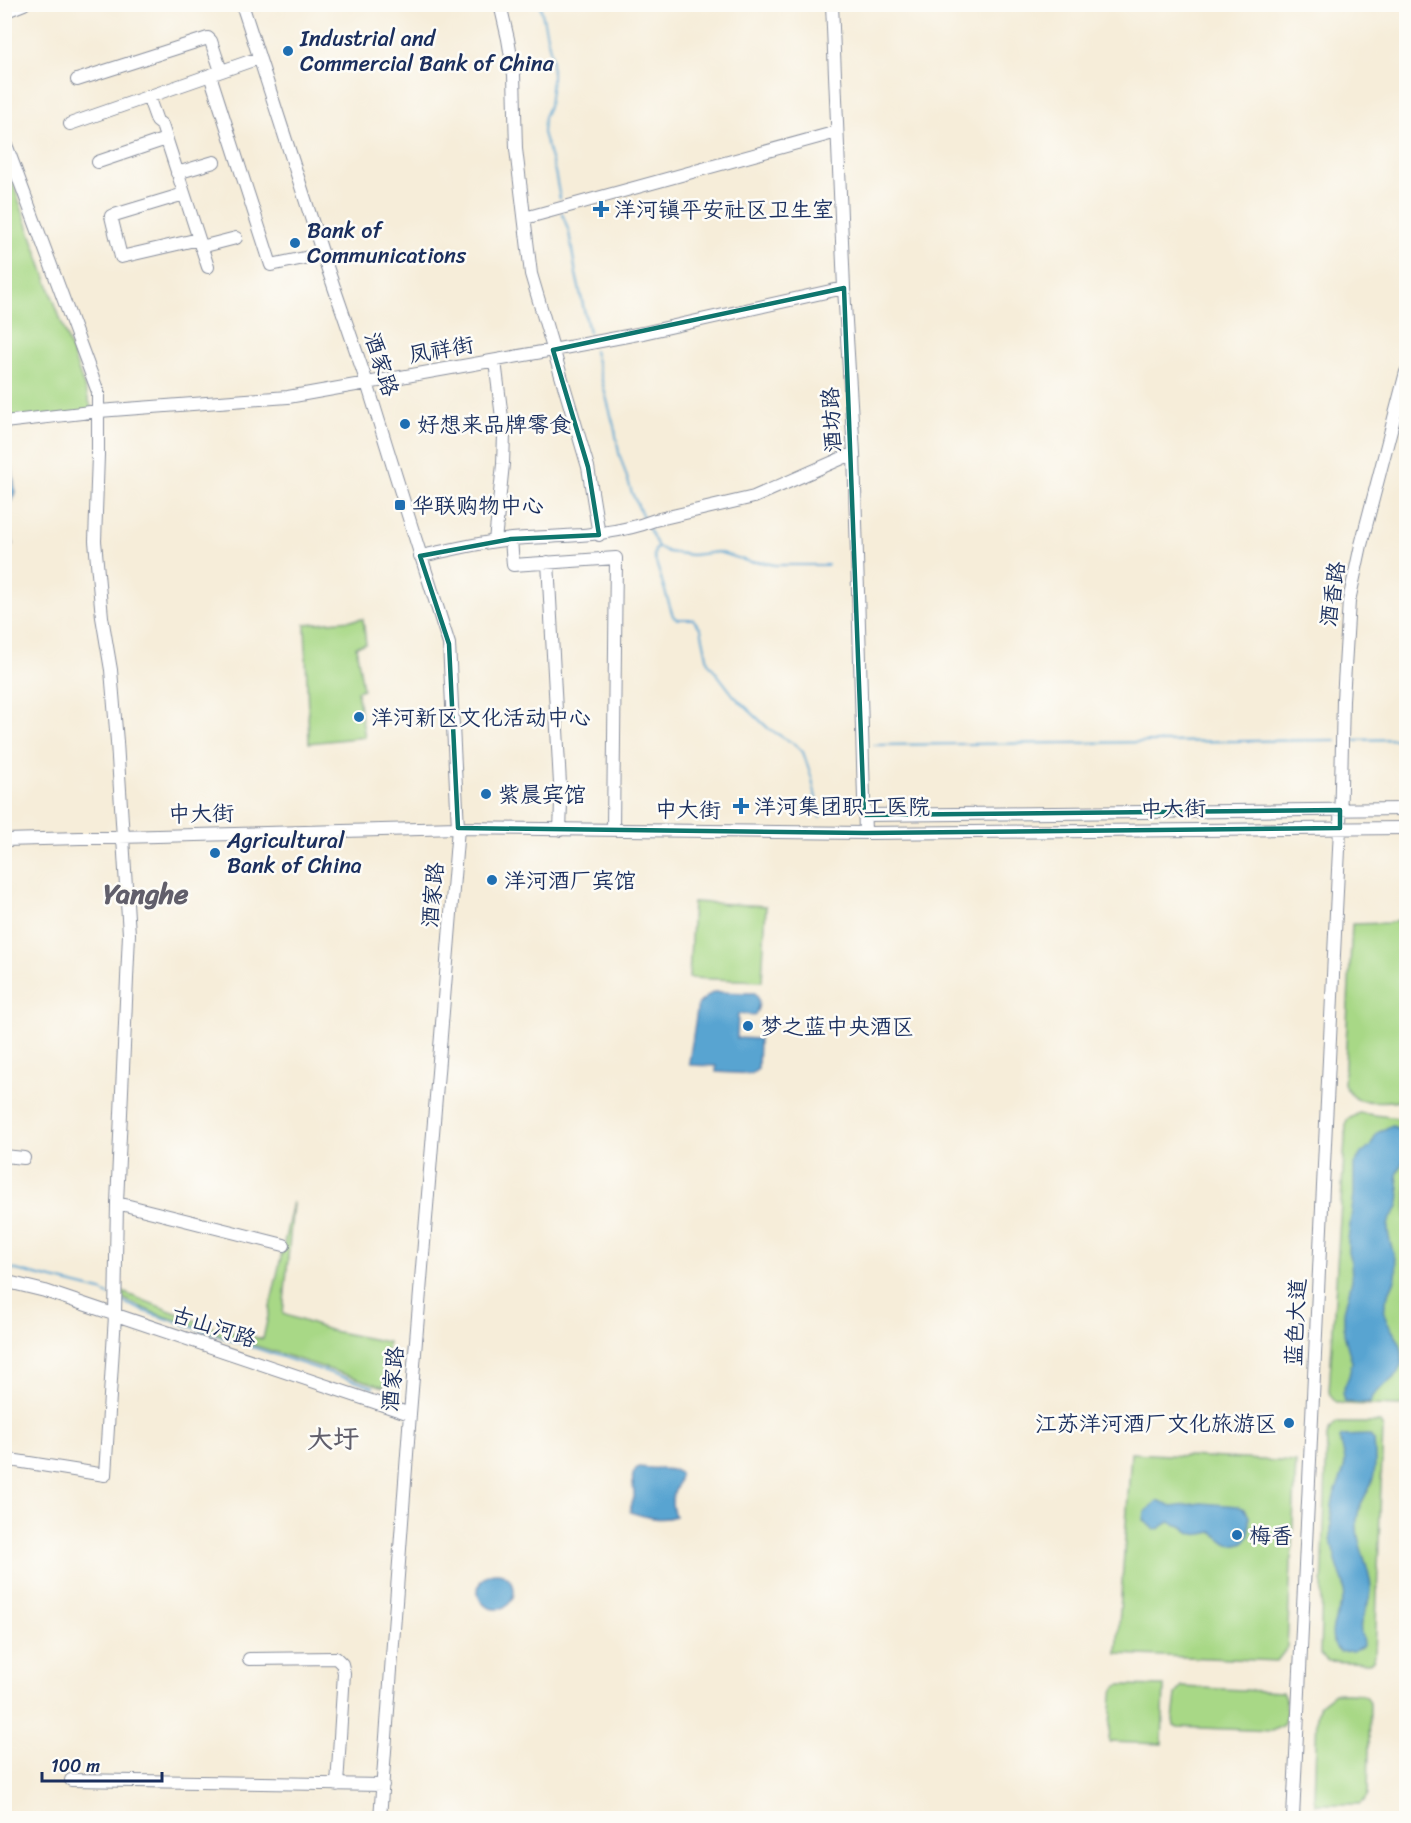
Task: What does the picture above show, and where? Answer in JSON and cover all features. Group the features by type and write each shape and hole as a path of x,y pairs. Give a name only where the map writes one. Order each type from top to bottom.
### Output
{"street":[{"path":"4,12 24,4"},
{"name":"酒家路","path":"242,4 323,254 368,383 449,644 458,828 410,1414 380,1818"},
{"path":"500,4 514,75 516,149 531,274 588,467 599,535"},
{"name":"酒坊路","path":"832,4 844,288 854,453 865,832"},
{"path":"77,80 208,38 211,41 215,73 271,265 323,254"},
{"path":"70,124 259,58"},
{"path":"148,96 157,121 162,125 208,267"},
{"path":"525,218 837,132"},
{"path":"4,139 98,392 95,541 102,617 112,679 129,934 117,1203 116,1292 105,1475 4,1459"},
{"path":"98,162 166,139"},
{"path":"177,173 214,162"},
{"path":"184,194 111,216 121,257 236,238"},
{"name":"凤祥街","path":"4,422 99,411 288,396 495,361 642,333 844,288"},
{"path":"495,361 504,434 504,464 495,541"},
{"name":"酒香路","path":"1340,828 1343,700 1349,601 1361,545 1407,372"},
{"path":"420,556 511,539 599,535 754,497 854,453"},
{"path":"511,539 513,565 616,558 613,829"},
{"path":"548,562 561,803 560,830"},
{"name":"中大街","path":"864,814 1407,809"},
{"name":"中大街","path":"4,840 458,828 865,832 1407,828"},
{"name":"蓝色大道","path":"1293,1818 1340,828"},
{"path":"4,1156 24,1158"},
{"path":"117,1203 284,1245"},
{"name":"古山河路","path":"4,1281 115,1312 410,1414"},
{"path":"249,1659 336,1658 342,1664 344,1673 337,1785"},
{"path":"71,1780 383,1785"}],"highlighted area":[{"path":"844,288 864,815 1340,810 1340,828 865,833 458,828 449,644 420,556 511,539 599,535 588,467 553,350"}],"green space":[{"path":"5,161 93,412 5,422"},
{"path":"363,619 366,644 356,646 363,689 357,691 365,737 309,743 305,624"},
{"path":"693,902 766,906 762,981 689,978"},
{"path":"1406,917 1406,1098 1389,1101 1361,1100 1351,1095 1344,1084 1352,924 1389,923"},
{"path":"1359,1113 1406,1119 1406,1400 1401,1406 1343,1404 1334,1400 1329,1392 1346,1124 1347,1120"},
{"path":"293,1202 283,1314 332,1331 388,1342 384,1387 154,1313 120,1297 120,1291 214,1328 263,1339"},
{"path":"1337,1423 1380,1423 1383,1428 1375,1655 1369,1663 1328,1661 1320,1654 1327,1436 1330,1429"},
{"path":"1131,1453 1296,1462 1287,1648 1277,1661 1117,1654"},
{"path":"1119,1685 1164,1686 1162,1744 1109,1742 1112,1695"},
{"path":"1182,1687 1283,1692 1286,1713 1283,1725 1272,1731 1178,1727 1174,1725 1173,1720 1176,1694"},
{"path":"1334,1693 1360,1694 1368,1699 1370,1704 1368,1794 1360,1804 1316,1804 1314,1798 1317,1715 1320,1704"}],"water":[{"path":"5,464 12,467 15,491 8,505 7,516 13,544 10,545 5,562"},
{"path":"5,562 8,579 5,585"},
{"path":"713,992 755,993 758,998 759,1004 755,1015 738,1014 737,1038 759,1039 758,1069 751,1074 716,1072 716,1066 690,1065 698,1004"},
{"path":"1392,1125 1405,1141 1405,1154 1397,1175 1399,1202 1388,1226 1395,1257 1396,1276 1384,1310 1387,1321 1401,1347 1402,1361 1396,1375 1377,1391 1370,1403 1344,1402 1342,1393 1352,1362 1344,1334 1344,1312 1352,1280 1348,1240 1354,1195 1354,1164 1370,1147 1377,1133"},
{"path":"1369,1435 1374,1440 1375,1469 1359,1509 1357,1529 1370,1579 1371,1593 1362,1619 1363,1646 1353,1651 1339,1652 1332,1635 1344,1595 1344,1583 1333,1551 1331,1512 1345,1465 1340,1438"},
{"path":"638,1467 674,1470 680,1474 672,1503 675,1516 670,1518 646,1517 630,1512 634,1497 633,1474"},
{"path":"1157,1501 1172,1507 1201,1503 1238,1506 1244,1509 1249,1516 1249,1536 1244,1542 1233,1545 1226,1543 1212,1532 1193,1534 1184,1527 1169,1522 1154,1530 1144,1520 1145,1512"},
{"path":"496,1573 509,1578 514,1591 509,1604 496,1609 483,1604 478,1591 483,1578"}],"waterway":[{"path":"540,4 552,59 549,106 544,117 543,133 555,172 560,199"},
{"path":"562,213 569,232 589,332"},
{"path":"594,351 619,453 632,493 644,519"},
{"path":"648,527 658,547 668,552 692,555 718,552 750,562 775,565 828,565"},
{"path":"658,547 654,556 673,616 677,619 693,619 701,629 708,662 734,696 769,729 796,745 803,752 812,779 820,818"},
{"path":"1349,740 1406,739"},
{"path":"873,745 1335,740"},
{"path":"4,1267 101,1291 110,1296"},
{"path":"121,1301 149,1313 373,1387"}],"place":[{"name":"Industrial and Commercial Bank of China","path":"288,51"},
{"name":"洋河镇平安社区卫生室","path":"601,209"},
{"name":"Bank of Communications","path":"295,243"},
{"name":"好想来品牌零食","path":"405,424"},
{"name":"华联购物中心","path":"400,505"},
{"name":"洋河新区文化活动中心","path":"359,717"},
{"name":"紫晨宾馆","path":"486,794"},
{"name":"洋河集团职工医院","path":"741,806"},
{"name":"Agricultural Bank of China","path":"215,853"},
{"name":"洋河酒厂宾馆","path":"492,880"},
{"name":"梦之蓝中央酒区","path":"748,1026"},
{"name":"江苏洋河酒厂文化旅游区","path":"1289,1423"},
{"name":"梅香","path":"1237,1535"}],"district":[{"name":"Yanghe","path":"146,893"},
{"name":"大圩","path":"333,1439"}]}
